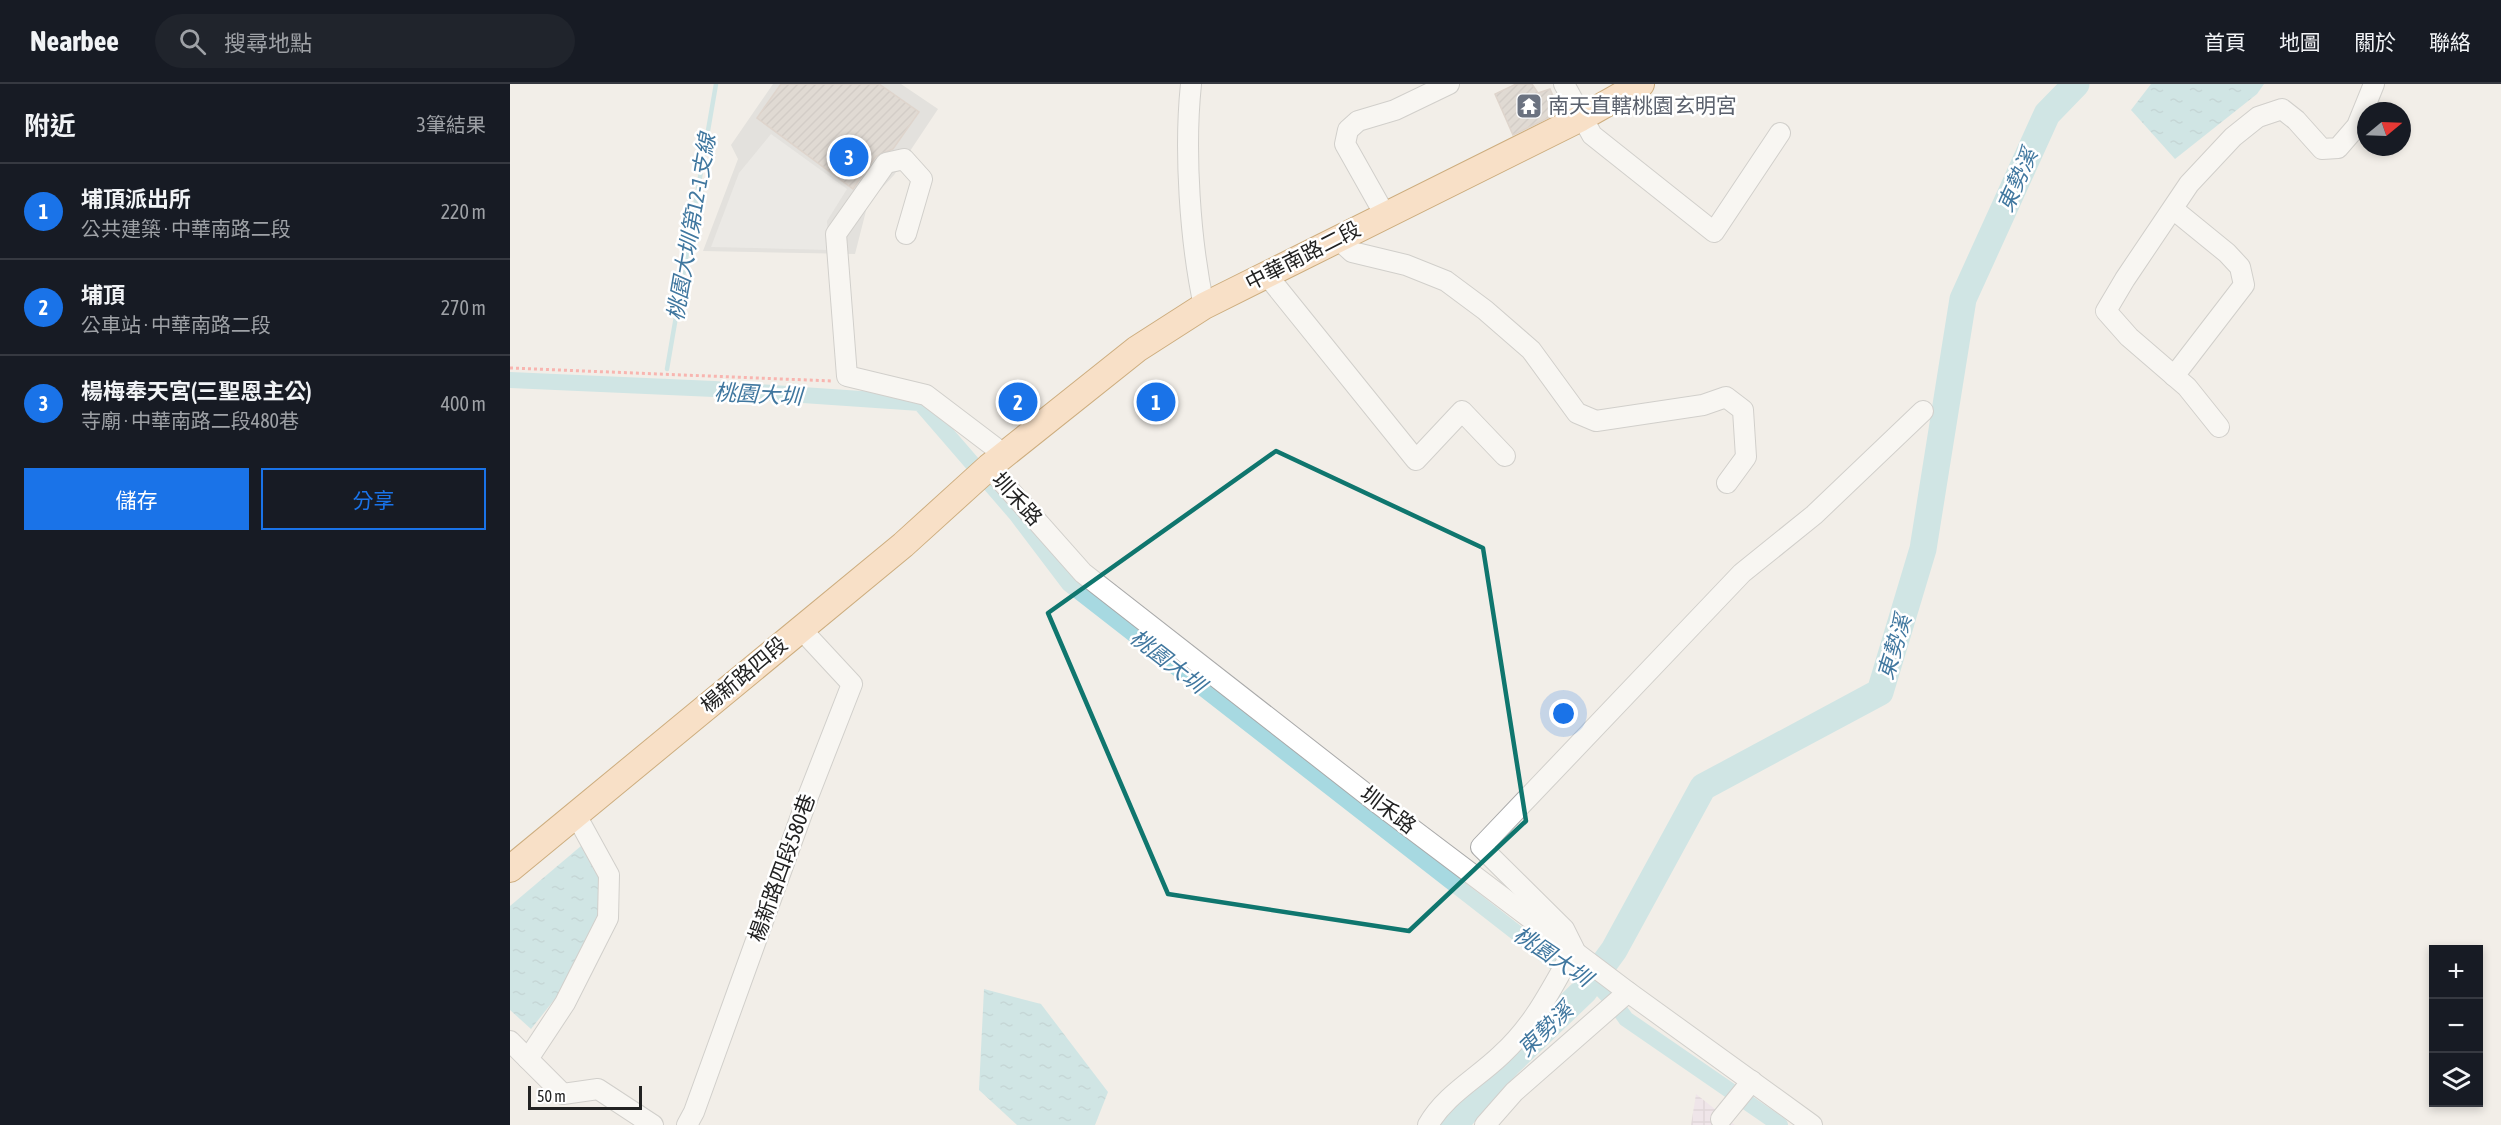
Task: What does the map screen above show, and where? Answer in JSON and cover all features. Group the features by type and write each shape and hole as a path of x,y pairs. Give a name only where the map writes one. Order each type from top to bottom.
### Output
{"main road":[{"name":"中華南路二段","path":"990,467 1137,349 1204,306 1581,118 1641,84"},
{"name":"楊新路四段","path":"510,869 903,545 990,467"}],"street":[{"path":"1191,84 1188,116 1190,186 1198,281 1204,306"},
{"path":"1385,215 1345,144 1348,130 1358,121 1395,111 1449,84"},
{"path":"1564,84 1592,135 1714,232 1780,133"},
{"path":"2219,427 2187,387 2129,337 2106,311 2189,184 2233,137 2258,117 2282,109 2296,120 2322,149 2338,148 2357,126 2374,84"},
{"path":"848,376 836,234 886,163 904,159 922,179 906,234"},
{"path":"2174,209 2227,253 2240,267 2244,285 2174,376"},
{"path":"1337,238 1352,252 1406,265 1446,281 1485,310 1531,350 1576,413 1596,421 1703,405 1726,397 1743,410 1746,457 1727,483"},
{"path":"1266,274 1416,460 1462,411 1505,456"},
{"name":"圳禾路","path":"848,376 926,395 1083,573 1375,801 1570,959 1623,991 1812,1125"},
{"path":"1428,1125 1438,1107 1501,1055 1536,1017 1570,959 1564,929 1481,847 1742,573 1814,515 1923,411"},
{"name":"楊新路四段580巷","path":"687,1125 694,1112 809,794 852,684 800,628"},
{"path":"528,1059 565,1003 608,918 609,875 576,815"},
{"path":"1485,1125 1514,1092 1608,1009 1623,991"},
{"path":"510,1041 563,1094 598,1089 653,1125"},
{"path":"1721,1119 1752,1081"}],"path":[{"path":"510,368 836,381 848,376"}],"highlighted area":[{"path":"1276,451 1483,548 1526,821 1409,931 1168,894 1048,613"}],"shaded area":[{"path":"773,84 901,84 938,109 894,175 868,203 855,254 703,251 738,159 731,145"},
{"path":"771,134 847,189 827,221 829,250 711,247 739,173"},
{"path":"1696,1094 1735,1125 1691,1125"}],"water":[{"path":"2151,84 2264,84 2257,94 2175,159 2131,110"},
{"path":"581,846 600,855 612,900 570,980 531,1029 510,1010 510,906"},
{"path":"984,989 1041,1004 1108,1092 1095,1125 1017,1125 979,1090"}],"building":[{"path":"781,84 879,84 919,112 893,149 876,156 853,189 757,118"},
{"name":"南天直轄桃園玄明宮","path":"1516,84 1532,84 1538,93 1550,89 1560,112 1513,135 1495,94"}],"waterway":[{"name":"桃園大圳第12-1支線","path":"667,369 716,84"},
{"name":"東勢溪","path":"1454,1125 1508,1064 1584,991 1614,950 1703,787 1880,692 1923,549 1963,299 2047,114 2076,84"},
{"name":"桃園大圳","path":"510,380 714,389 920,403 1016,514 1069,584 1554,962 1576,971 1604,991 1626,1019 1780,1125"},
{"name":"桃園大圳第12-1支線","path":"665,381 665,387"}],"place":[{"name":"南天直轄桃園玄明宮","path":"1529,106"},
{"name":"楊梅奉天宮(三聖恩主公)","path":"849,157"},
{"name":"埔頂","path":"1018,402"},
{"name":"埔頂派出所","path":"1156,402"}]}
